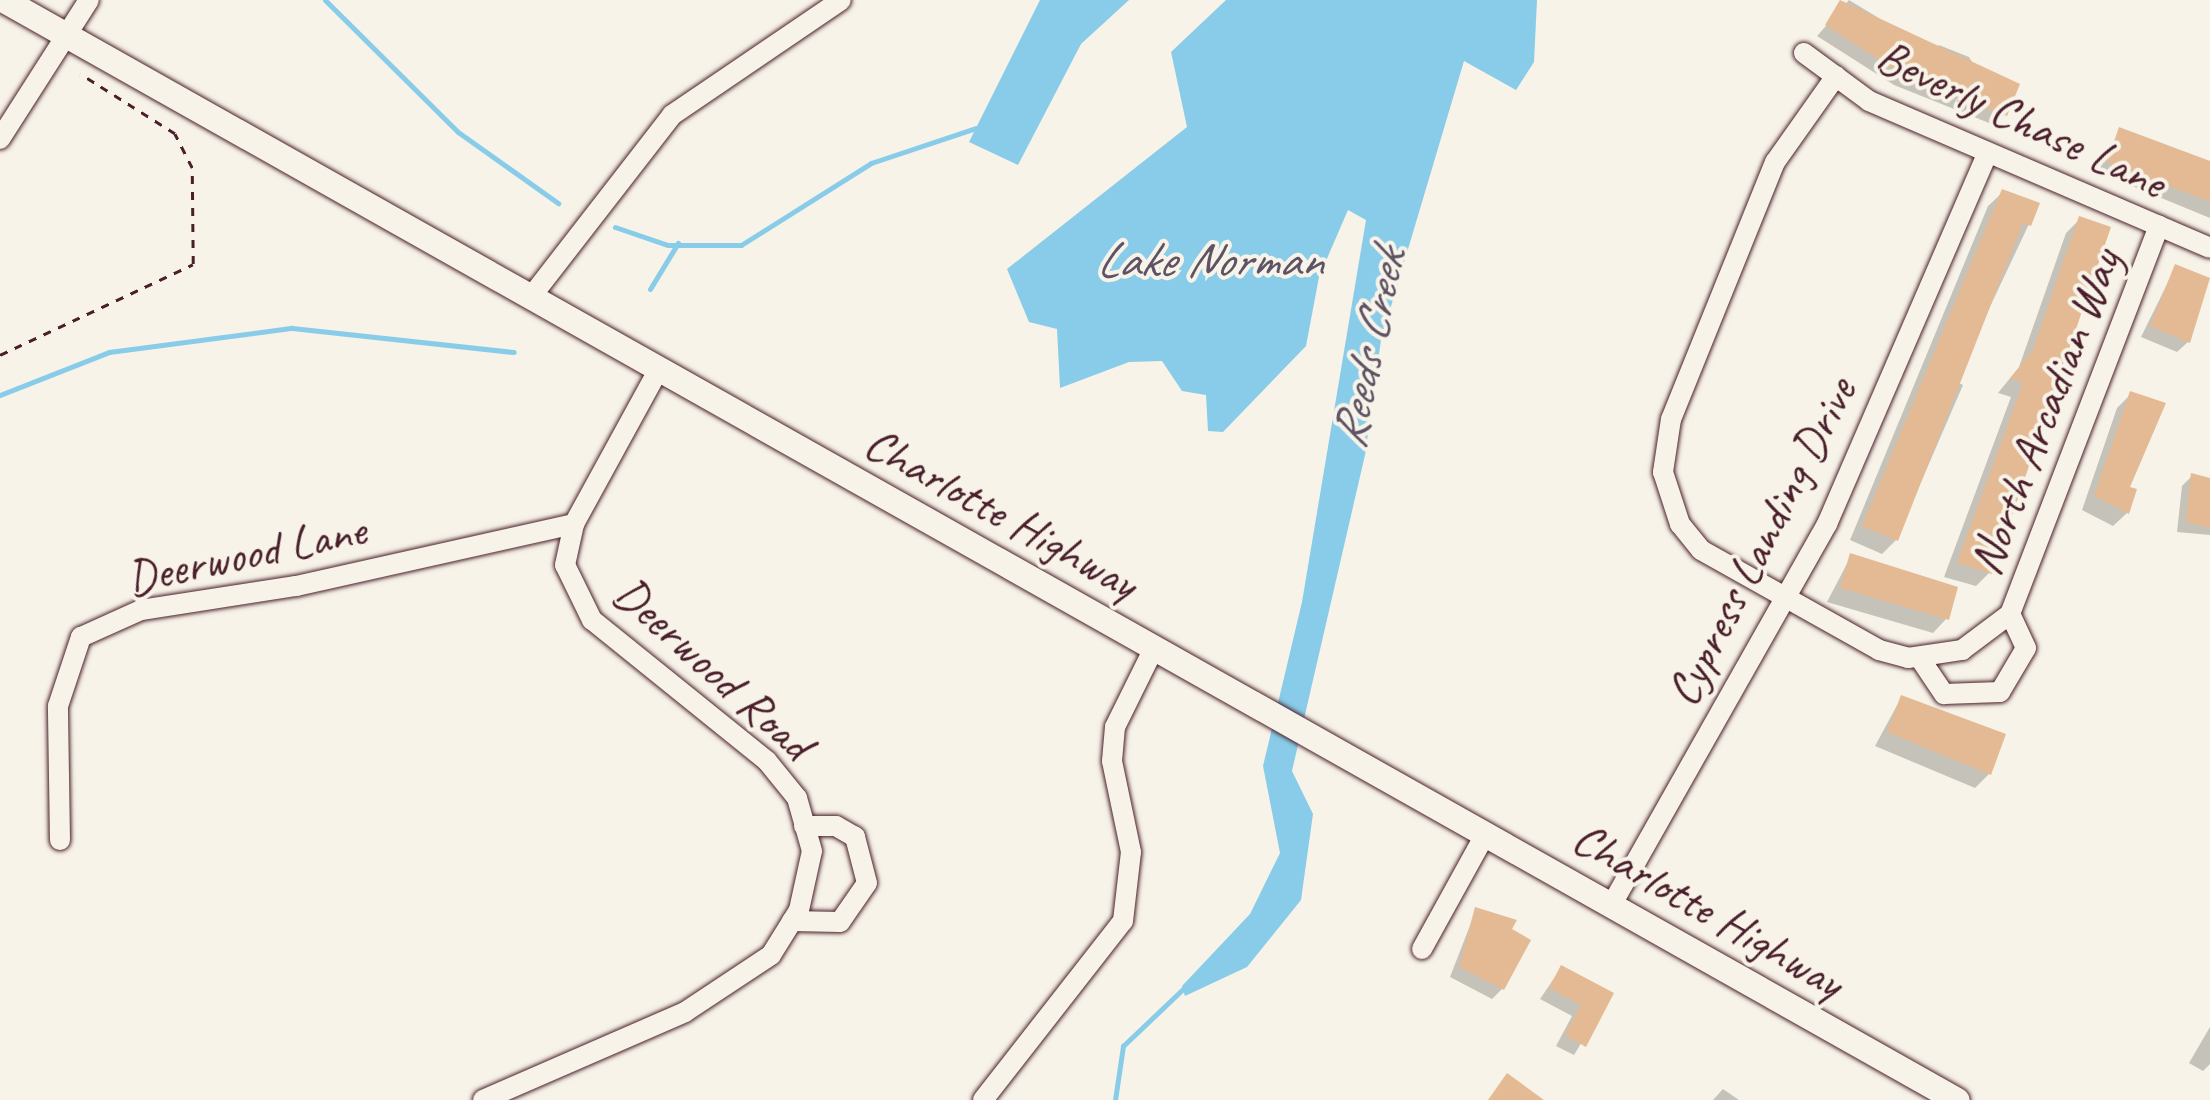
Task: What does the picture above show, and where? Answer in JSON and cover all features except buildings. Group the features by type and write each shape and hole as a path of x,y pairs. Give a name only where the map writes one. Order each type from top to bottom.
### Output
{"main road":[{"name":"Charlotte Highway","path":"4,0 1957,1100"}],"street":[{"path":"0,140 90,0"},
{"path":"531,297 672,115 841,0"},
{"name":"Beverly Chase Lane","path":"1804,54 1836,76 1987,154 2210,248"},
{"name":"North Arcadian Way","path":"1836,76 1775,162 1664,449 1680,524 1702,550 1879,650 1919,657 1962,650 2010,614 2159,226"},
{"name":"Cypress Landing Drive","path":"1612,904 1827,524 1987,154"},
{"name":"Deerwood Road","path":"483,1100 685,1012 771,955 792,921 812,851 797,798 767,761 592,620 565,565 574,524 658,369"},
{"name":"Deerwood Lane","path":"60,840 58,706 81,637 141,610 296,586 574,524"},
{"path":"1919,657 1944,694 1991,696 2024,657 2010,614"},
{"path":"983,1100 1123,920 1131,852 1112,761 1115,727 1154,648"},
{"path":"792,921 840,922 867,883 854,837 804,826"},
{"path":"1422,950 1486,833"}],"path":[{"path":"0,355 193,264 192,168 175,134 80,74"}],"water":[{"name":"Lake Norman","path":"1040,0 1129,0 1081,44 1018,165 969,142"},
{"name":"Lake Norman","path":"1226,0 1537,0 1534,62 1516,90 1464,61 1381,340 1365,455 1292,771 1313,814 1301,900 1247,967 1185,996 1182,986 1250,914 1280,853 1263,766 1302,602 1366,220 1348,210 1319,277 1306,346 1223,432 1208,431 1206,395 1182,391 1162,361 1129,362 1060,388 1057,329 1029,322 1007,269 1187,127 1171,52"}],"waterway":[{"path":"325,0 458,132 558,203"},
{"path":"615,227 668,245 741,245 871,163 976,128"},
{"path":"650,289 678,243"},
{"path":"0,395 109,352 292,328 514,352"},
{"name":"Reeds Creek","path":"1115,1100 1123,1046 1185,987"}]}
